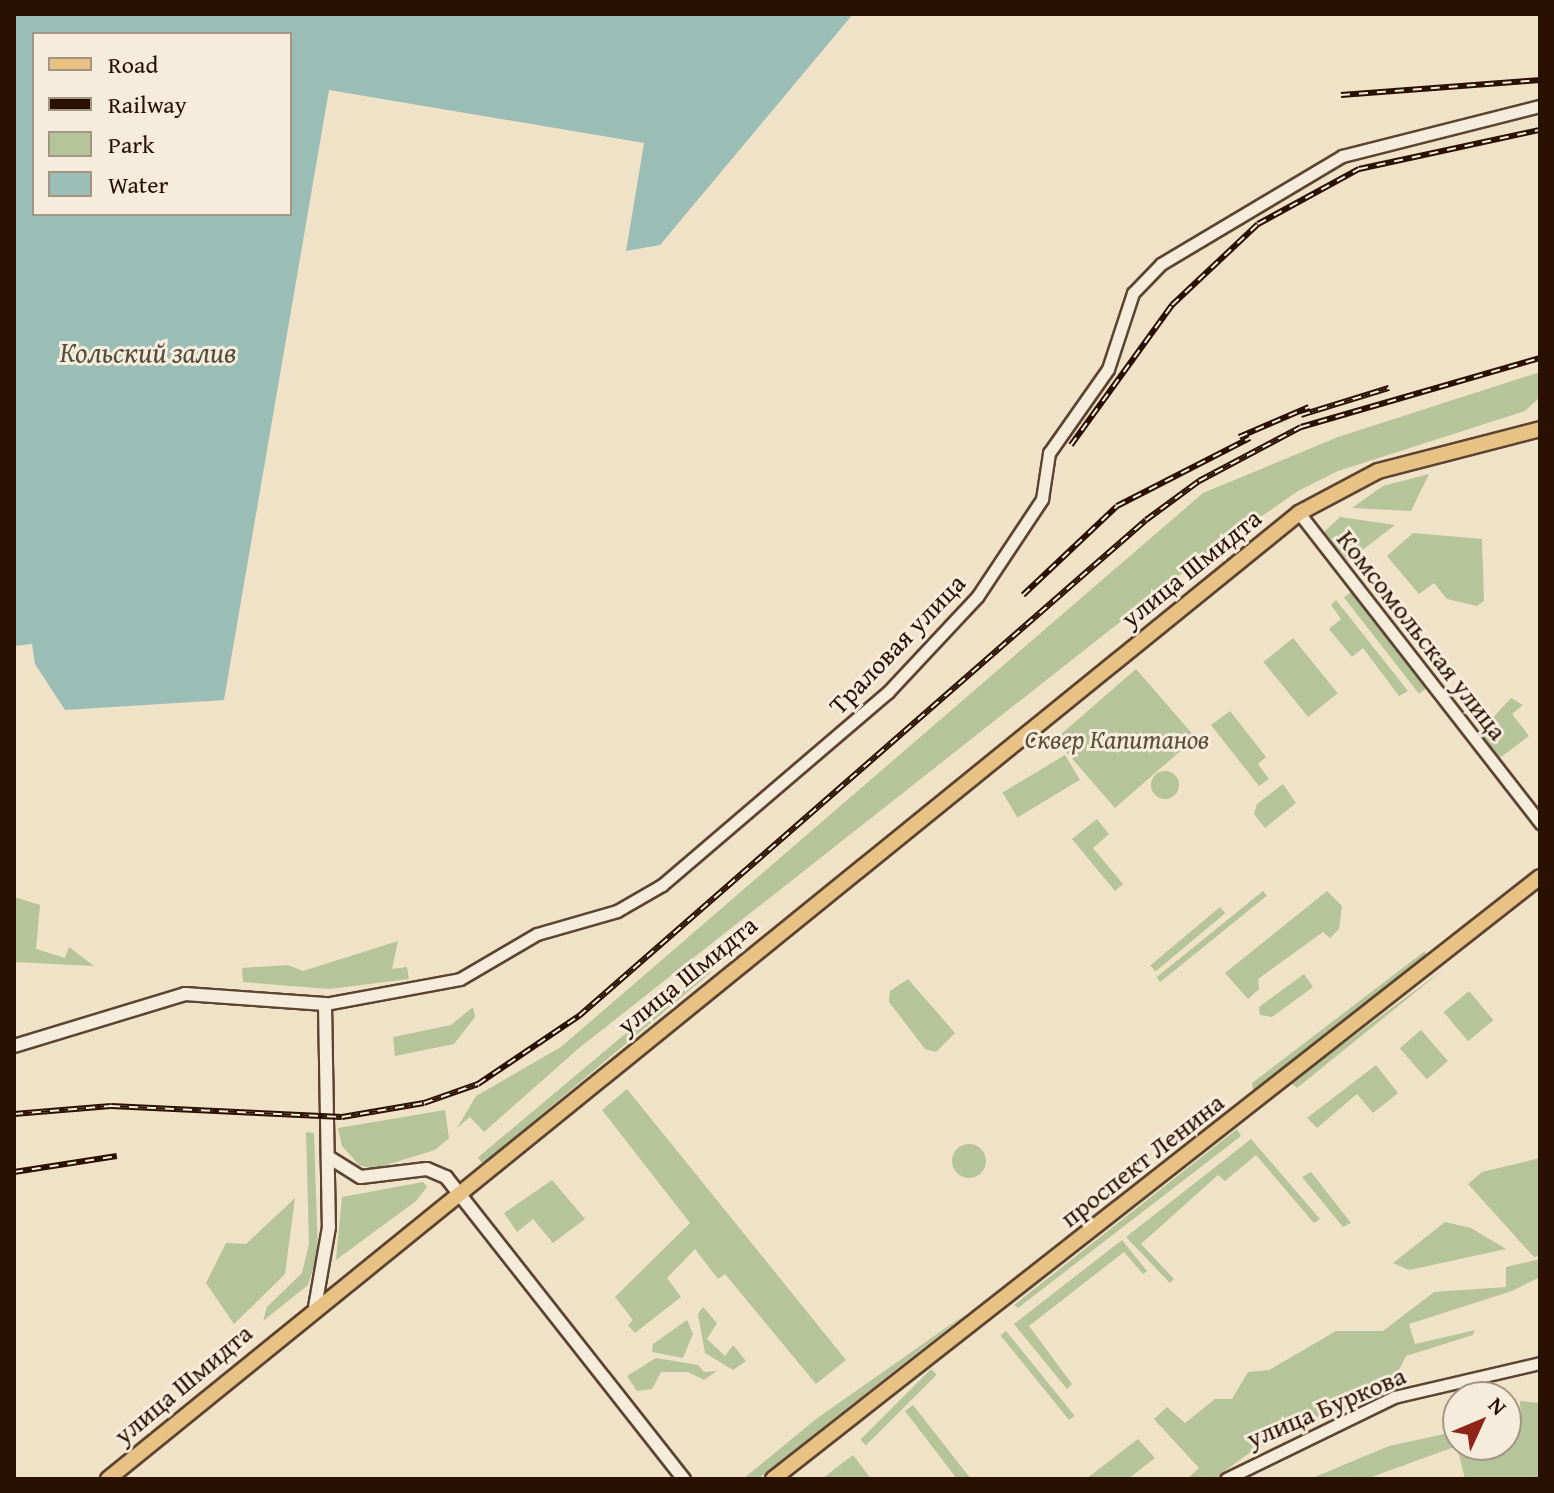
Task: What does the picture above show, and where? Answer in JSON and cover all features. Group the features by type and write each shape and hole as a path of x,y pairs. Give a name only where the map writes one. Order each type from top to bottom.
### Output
{"main road":[{"name":"улица Шмидта","path":"108,1479 315,1307 1299,513 1378,471 1540,429"},
{"name":"проспект Ленина","path":"773,1479 1540,877"},
{"path":"14,1046 185,994 325,1004 330,1158 328,1253 315,1307"},
{"path":"330,1158 361,1177 437,1171 458,1192 684,1479"}],"street":[{"name":"Траловая улица","path":"325,1004 460,979 537,934 617,911 662,885 888,692 977,597 1042,499 1049,453 1108,369 1133,293 1161,264 1342,156 1540,106"},
{"name":"Комсомольская улица","path":"1299,513 1540,823"},
{"name":"улица Буркова","path":"1226,1479 1394,1397 1540,1363"}],"green space":[{"path":"1540,372 1540,397 1525,411 1338,471 1298,491 1200,559 579,1048 484,1132 470,1117 457,1128 476,1096 561,1047 1203,493 1338,437"},
{"path":"1429,474 1411,511 1352,508 1383,486"},
{"path":"1340,517 1395,525 1348,561 1323,533"},
{"path":"1413,533 1482,539 1484,601 1477,606 1447,599 1434,583 1419,594 1387,556"},
{"path":"1351,592 1426,688 1419,694 1344,598"},
{"path":"1336,600 1408,691 1399,696 1363,648 1352,657 1329,629 1341,619 1331,605"},
{"path":"1293,638 1338,693 1308,717 1263,662"},
{"name":"Сквер Капитанов","path":"1136,669 1196,738 1115,808 1055,739"},
{"path":"1511,698 1523,705 1512,714 1529,736 1497,760 1478,734"},
{"path":"1230,711 1266,757 1258,764 1269,779 1259,786 1211,725"},
{"path":"1065,755 1080,780 1017,817 1002,793"},
{"path":"1165,771 1175,775 1179,785 1175,795 1165,799 1155,795 1151,785 1155,775"},
{"path":"1283,784 1296,803 1265,828 1254,814 1257,804"},
{"path":"1097,819 1109,834 1093,848 1123,884 1115,891 1072,839"},
{"path":"1263,891 1267,896 1160,982 1157,977"},
{"path":"1327,891 1342,906 1339,929 1330,938 1323,932 1258,979 1259,989 1248,999 1225,973"},
{"path":"14,897 40,905 36,949 65,958 69,947 94,966 14,962"},
{"path":"1220,907 1225,913 1155,972 1150,965"},
{"path":"398,941 392,969 407,967 409,979 329,989 243,982 242,968 288,965 303,971"},
{"path":"1425,951 1426,956 1253,1090 1252,1083"},
{"path":"706,966 711,972 483,1164 478,1158"},
{"path":"1444,969 1297,1088 1291,1083"},
{"path":"1304,974 1313,987 1272,1017 1260,1015 1259,1007"},
{"path":"908,979 955,1033 936,1052 925,1049 889,1002 890,991"},
{"path":"1469,991 1493,1020 1468,1041 1444,1012"},
{"path":"473,1007 475,1017 454,1044 395,1056 393,1037 451,1025"},
{"path":"1421,1030 1448,1061 1427,1079 1400,1048"},
{"path":"1376,1065 1398,1093 1373,1113 1357,1094 1317,1128 1307,1118"},
{"path":"627,1089 846,1360 816,1384 725,1274 718,1279 695,1249 667,1278 681,1297 635,1333 628,1325 633,1320 615,1297 690,1223 602,1110"},
{"path":"445,1110 449,1138 435,1150 373,1169 359,1165 342,1146 338,1128"},
{"path":"1237,1129 1241,1136 1018,1308 1014,1305"},
{"path":"306,1132 314,1133 318,1253 308,1285 263,1321 267,1307 302,1273 309,1244"},
{"path":"1251,1139 1320,1219 1314,1223 1256,1155 1225,1181 1218,1175 1141,1244 1174,1279 1170,1283 1126,1237"},
{"path":"969,1144 981,1149 986,1161 981,1173 969,1178 957,1173 952,1161 957,1149"},
{"path":"1540,1158 1540,1256 1534,1257 1468,1184 1482,1172"},
{"path":"1311,1172 1351,1223 1343,1227 1302,1177"},
{"path":"552,1180 585,1219 553,1243 533,1219 517,1232 504,1213"},
{"path":"423,1182 427,1187 416,1201 336,1260 342,1197"},
{"path":"295,1198 285,1274 234,1324 206,1283 226,1243 246,1244"},
{"path":"1445,1222 1471,1228 1506,1249 1409,1270 1393,1263"},
{"path":"1122,1240 1147,1271 1143,1274 1124,1252 1029,1326 1072,1384 1067,1389 1014,1324"},
{"path":"1540,1259 1540,1277 1512,1291 1409,1324 1415,1344 1475,1330 1473,1335 1406,1356 1390,1388 1252,1451 1214,1479 1187,1479 1199,1468 1154,1419 1167,1407 1185,1423 1215,1399 1232,1399 1248,1372 1269,1370 1336,1331 1383,1331 1434,1292 1506,1287 1506,1267"},
{"path":"703,1307 717,1323 707,1339 725,1356 733,1345 746,1361 733,1370 705,1353 698,1314"},
{"path":"967,1313 758,1479 743,1479 816,1419"},
{"path":"687,1320 693,1334 683,1358 652,1352 653,1344"},
{"path":"1006,1331 1075,1416 1069,1420 1001,1335"},
{"path":"656,1358 698,1365 704,1372 717,1371 704,1380 688,1372 661,1372 652,1389 637,1391 627,1376"},
{"path":"931,1369 937,1375 866,1445 860,1440"},
{"path":"1522,1401 1540,1403 1540,1479 1465,1479 1461,1461 1522,1461"},
{"path":"913,1405 971,1479 957,1479 905,1411"},
{"path":"1442,1434 1442,1451 1366,1479 1310,1479 1389,1446"},
{"path":"1138,1439 1155,1458 1128,1479 1086,1479"},
{"path":"853,1455 871,1479 822,1479 837,1467"}],"water":[{"name":"Кольский залив","path":"14,14 853,14 660,245 626,251 644,143 329,90 224,700 65,710 35,664 32,644 14,646"}],"railway":[{"path":"1341,95 1540,80"},
{"path":"1071,445 1172,305 1258,224 1359,169 1540,130"},
{"path":"14,1114 111,1106 342,1117 424,1103 478,1084 579,1016 1146,520 1199,481 1301,427 1540,358"},
{"path":"1301,415 1389,388"},
{"path":"1239,437 1309,407"},
{"path":"1023,595 1117,506 1250,438"},
{"path":"14,1172 117,1156"}]}
